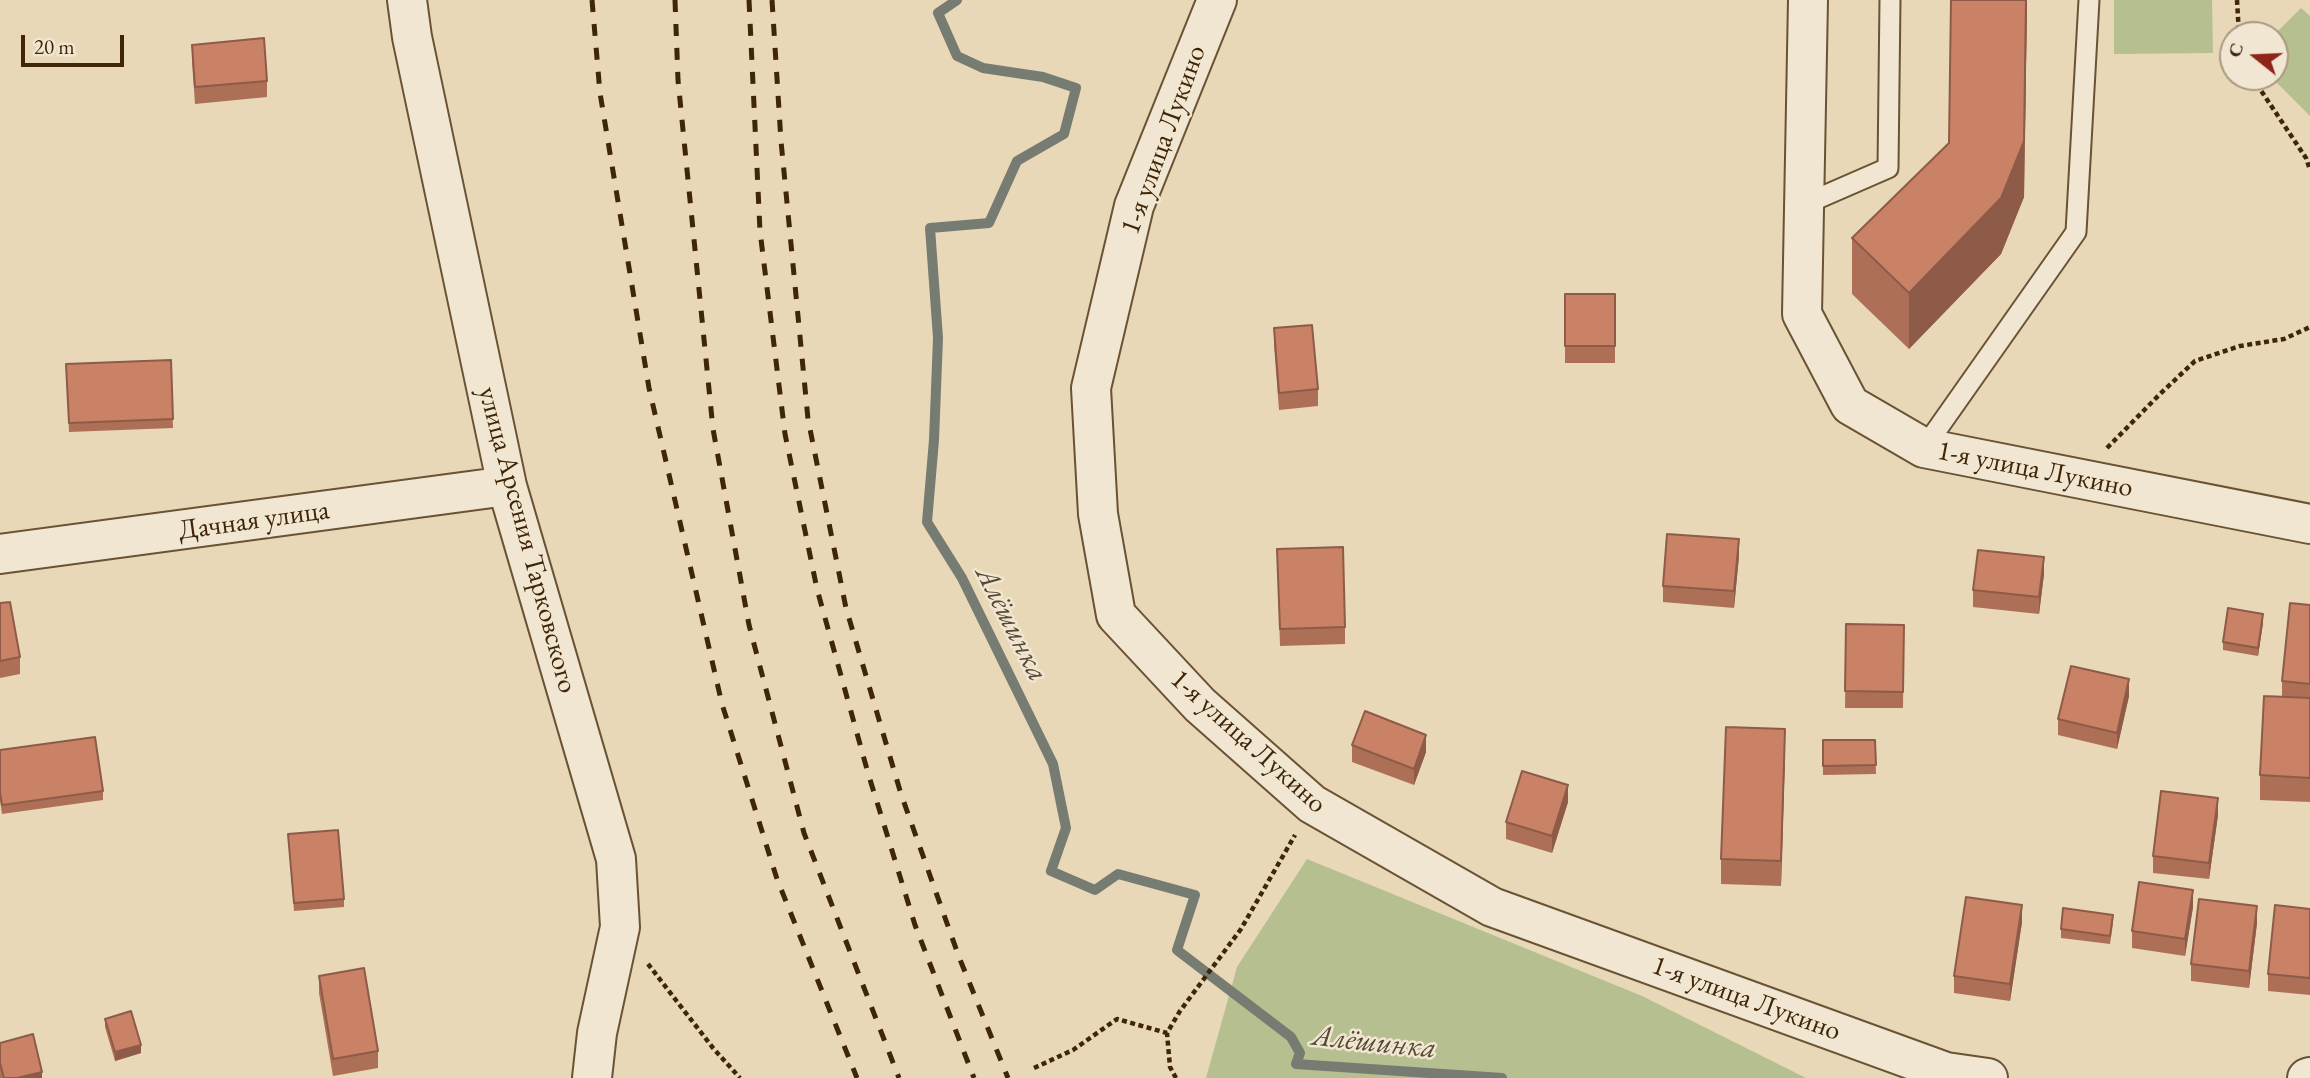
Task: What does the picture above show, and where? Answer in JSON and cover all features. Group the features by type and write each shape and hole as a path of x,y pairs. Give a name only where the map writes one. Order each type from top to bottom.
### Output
{"street":[{"name":"улица Арсения Тарковского","path":"407,0 412,37 507,486 616,859 620,927 597,1033 592,1078"},
{"name":"1-я улица Лукино","path":"1217,0 1134,206 1091,388 1098,514 1116,615 1200,705 1312,804 1492,907 1947,1072 1988,1078"},
{"name":"1-я улица Лукино","path":"1808,0 1802,314 1850,405 1924,448 2310,524"},
{"name":"Дачная улица","path":"0,554 507,486"}],"lane":[{"path":"1803,205 1888,168 1890,0"},
{"path":"1924,448 2076,232 2089,0"}],"path":[{"path":"2237,0 2238,21"},
{"path":"2261,91 2306,158 2310,170"},
{"path":"2079,477 2195,361 2240,346 2284,340 2310,327"},
{"path":"1177,1078 1170,1067 1167,1033 1180,1011 1241,929 1312,804"},
{"path":"620,927 713,1048 740,1078"},
{"path":"1034,1068 1073,1050 1117,1019 1167,1033"}],"green space":[{"path":"2114,0 2212,0 2213,53 2114,54"},
{"path":"2301,8 2310,16 2310,116 2285,91 2289,91 2288,21"},
{"path":"1307,859 1642,996 1806,1078 1206,1078 1237,967"}],"building":[{"path":"1951,0 2026,0 2024,141 2001,198 1909,293 1852,238 1949,143"},
{"path":"264,38 267,81 195,87 192,45"},
{"path":"1565,294 1615,294 1615,346 1565,346"},
{"path":"1312,325 1318,389 1279,393 1274,328"},
{"path":"171,360 173,419 69,423 66,364"},
{"path":"1667,534 1739,539 1734,591 1663,586"},
{"path":"1343,547 1345,627 1280,629 1277,549"},
{"path":"1978,550 2044,557 2039,597 1973,590"},
{"path":"10,602 20,657 0,661 0,603"},
{"path":"2290,603 2310,605 2310,684 2282,681"},
{"path":"2228,608 2263,614 2258,648 2223,642"},
{"path":"1846,624 1904,625 1903,692 1845,691"},
{"path":"2071,666 2129,679 2117,733 2058,719"},
{"path":"2264,696 2310,698 2310,778 2260,775"},
{"path":"1365,711 1426,735 1414,769 1352,745"},
{"path":"1726,727 1785,729 1781,861 1721,859"},
{"path":"95,737 103,791 2,805 0,750"},
{"path":"1823,740 1875,740 1876,765 1823,766"},
{"path":"1522,771 1568,785 1552,836 1506,822"},
{"path":"2161,791 2218,798 2209,863 2153,856"},
{"path":"338,830 344,899 294,903 288,834"},
{"path":"2139,882 2193,890 2185,939 2132,931"},
{"path":"1966,897 2022,905 2010,984 1954,976"},
{"path":"2199,899 2257,906 2249,971 2191,964"},
{"path":"2275,905 2310,909 2310,978 2268,974"},
{"path":"2063,908 2113,915 2110,936 2061,929"},
{"path":"364,968 378,1051 333,1059 319,976"},
{"path":"131,1011 141,1045 115,1052 105,1019"},
{"path":"33,1034 42,1072 4,1078 0,1063 0,1043"}],"waterway":[{"name":"Алёшинка","path":"957,0 938,13 957,56 983,68 1043,77 1076,88 1064,134 1017,161 989,223 930,228 938,338 927,522 962,578 1053,764 1066,828 1051,871 1095,890 1118,874 1195,895 1177,950 1291,1037 1300,1053 1296,1064 1502,1078"}],"railway":[{"path":"592,0 600,93 649,388 722,704 777,879 857,1078"},
{"path":"675,0 678,80 713,429 749,625 804,833 899,1078"},
{"path":"749,0 760,231 785,434 817,589 868,773 915,925 974,1078"},
{"path":"772,0 781,141 808,419 846,608 901,794 959,957 1008,1078"}]}
